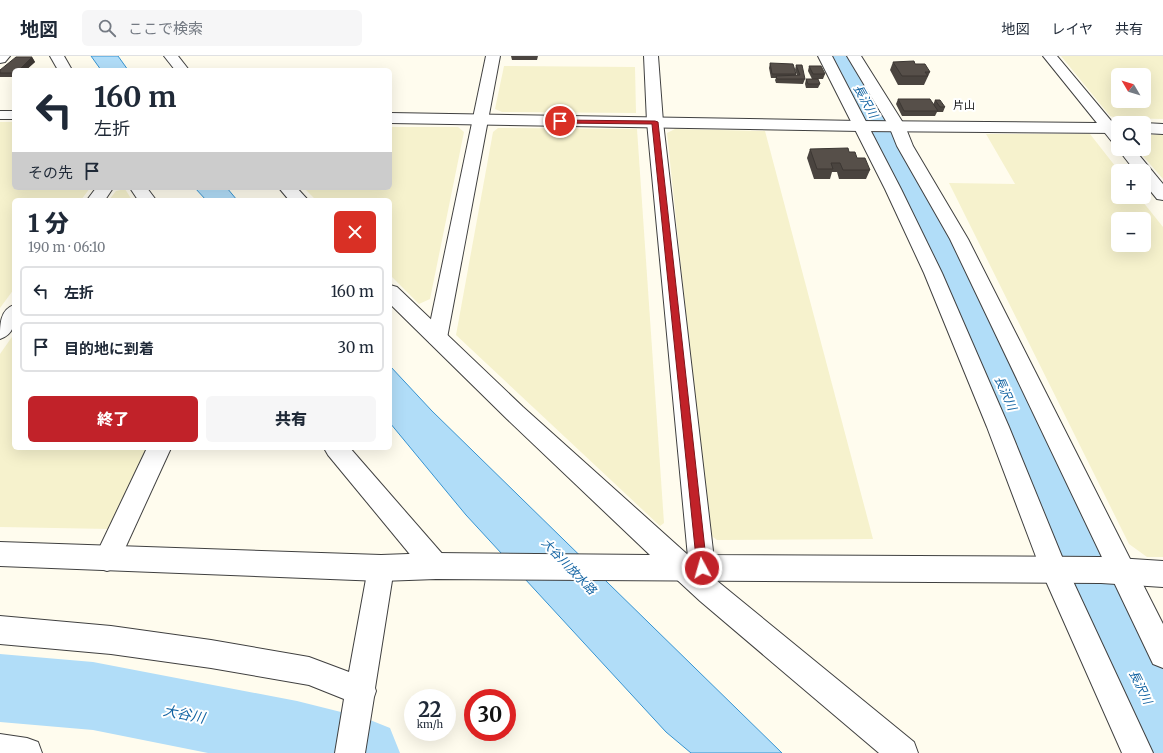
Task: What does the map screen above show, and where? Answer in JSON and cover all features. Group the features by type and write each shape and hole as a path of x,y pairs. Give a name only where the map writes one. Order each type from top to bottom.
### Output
{"street":[{"path":"0,59 3,56"},
{"path":"57,56 64,68"},
{"path":"170,56 180,68"},
{"path":"437,338 493,56"},
{"path":"651,56 655,122 692,568"},
{"path":"825,56 863,126 955,322 1057,570 1138,753"},
{"path":"854,56 959,239 1112,571 1163,654"},
{"path":"1050,56 1111,127"},
{"path":"0,115 12,115"},
{"path":"392,118 894,126 1111,132"},
{"path":"1151,128 1163,129"},
{"path":"1132,156 1138,164"},
{"path":"1151,180 1163,195"},
{"path":"289,190 297,198"},
{"path":"392,294 521,418 692,568 709,592 903,753"},
{"path":"0,331 12,315"},
{"path":"107,559 158,450"},
{"path":"338,450 436,566"},
{"path":"0,554 381,568 436,566 1057,570 1163,574"},
{"path":"350,753 362,691 381,568"},
{"path":"0,630 111,640 210,654 309,672 362,691"},
{"path":"0,749 27,753"}],"shaded area":[{"path":"1061,56 1163,56 1163,119 1151,119 1151,116 1111,116"},
{"path":"504,66 635,67 636,113 502,112 495,109"},
{"path":"0,122 12,122 12,190 88,190 82,198 12,198 12,292 0,308"},
{"path":"392,127 458,127 464,132 430,299 419,304 392,277 392,198 314,198 306,190 392,190"},
{"path":"498,128 637,129 664,523 660,526 456,335 493,132"},
{"path":"675,129 765,131 873,539 717,540 709,534 667,133"},
{"path":"986,134 1090,134 1114,164 1111,164 1111,204 1145,204 1151,212 1163,227 1163,557 1147,557 1129,544 949,183 1015,184"},
{"path":"1151,135 1163,135 1163,179 1143,156 1151,156"},
{"path":"126,190 131,198 111,198 116,191"},
{"path":"12,337 12,450 148,450 110,529 0,527 0,354"}],"water":[{"path":"91,56 118,56 127,68 100,68"},
{"path":"197,190 229,190 235,198 204,198"},
{"name":"大谷川放水路","path":"392,368 432,411 782,753 691,753 666,732 466,515 392,425"}],"building":[{"path":"16,57 32,57 21,68 12,68 12,73 0,73 0,70"},
{"path":"914,61 915,64 925,64 930,72 925,72 928,76 902,76 893,62"},
{"path":"770,63 793,64 796,74 772,74"},
{"path":"796,65 802,65 805,79 777,79 776,76 800,75"},
{"path":"809,66 821,66 825,74 813,74"},
{"path":"806,79 818,79 820,84 808,84"},
{"path":"898,99 930,99 938,111 904,111"},
{"path":"935,100 940,100 945,107 940,107"},
{"path":"848,148 849,152 855,152 857,158 865,158 870,170 843,170 840,163 831,163 833,169 817,169 810,149"}],"waterway":[{"name":"長沢川","path":"842,56 885,135 943,252 1108,618 1163,733"},
{"name":"大谷川","path":"0,688 93,696 297,736 365,753"}],"district":[{"name":"片山","path":"964,105"}],"route":[{"path":"560,121 655,122 702,568"}]}
